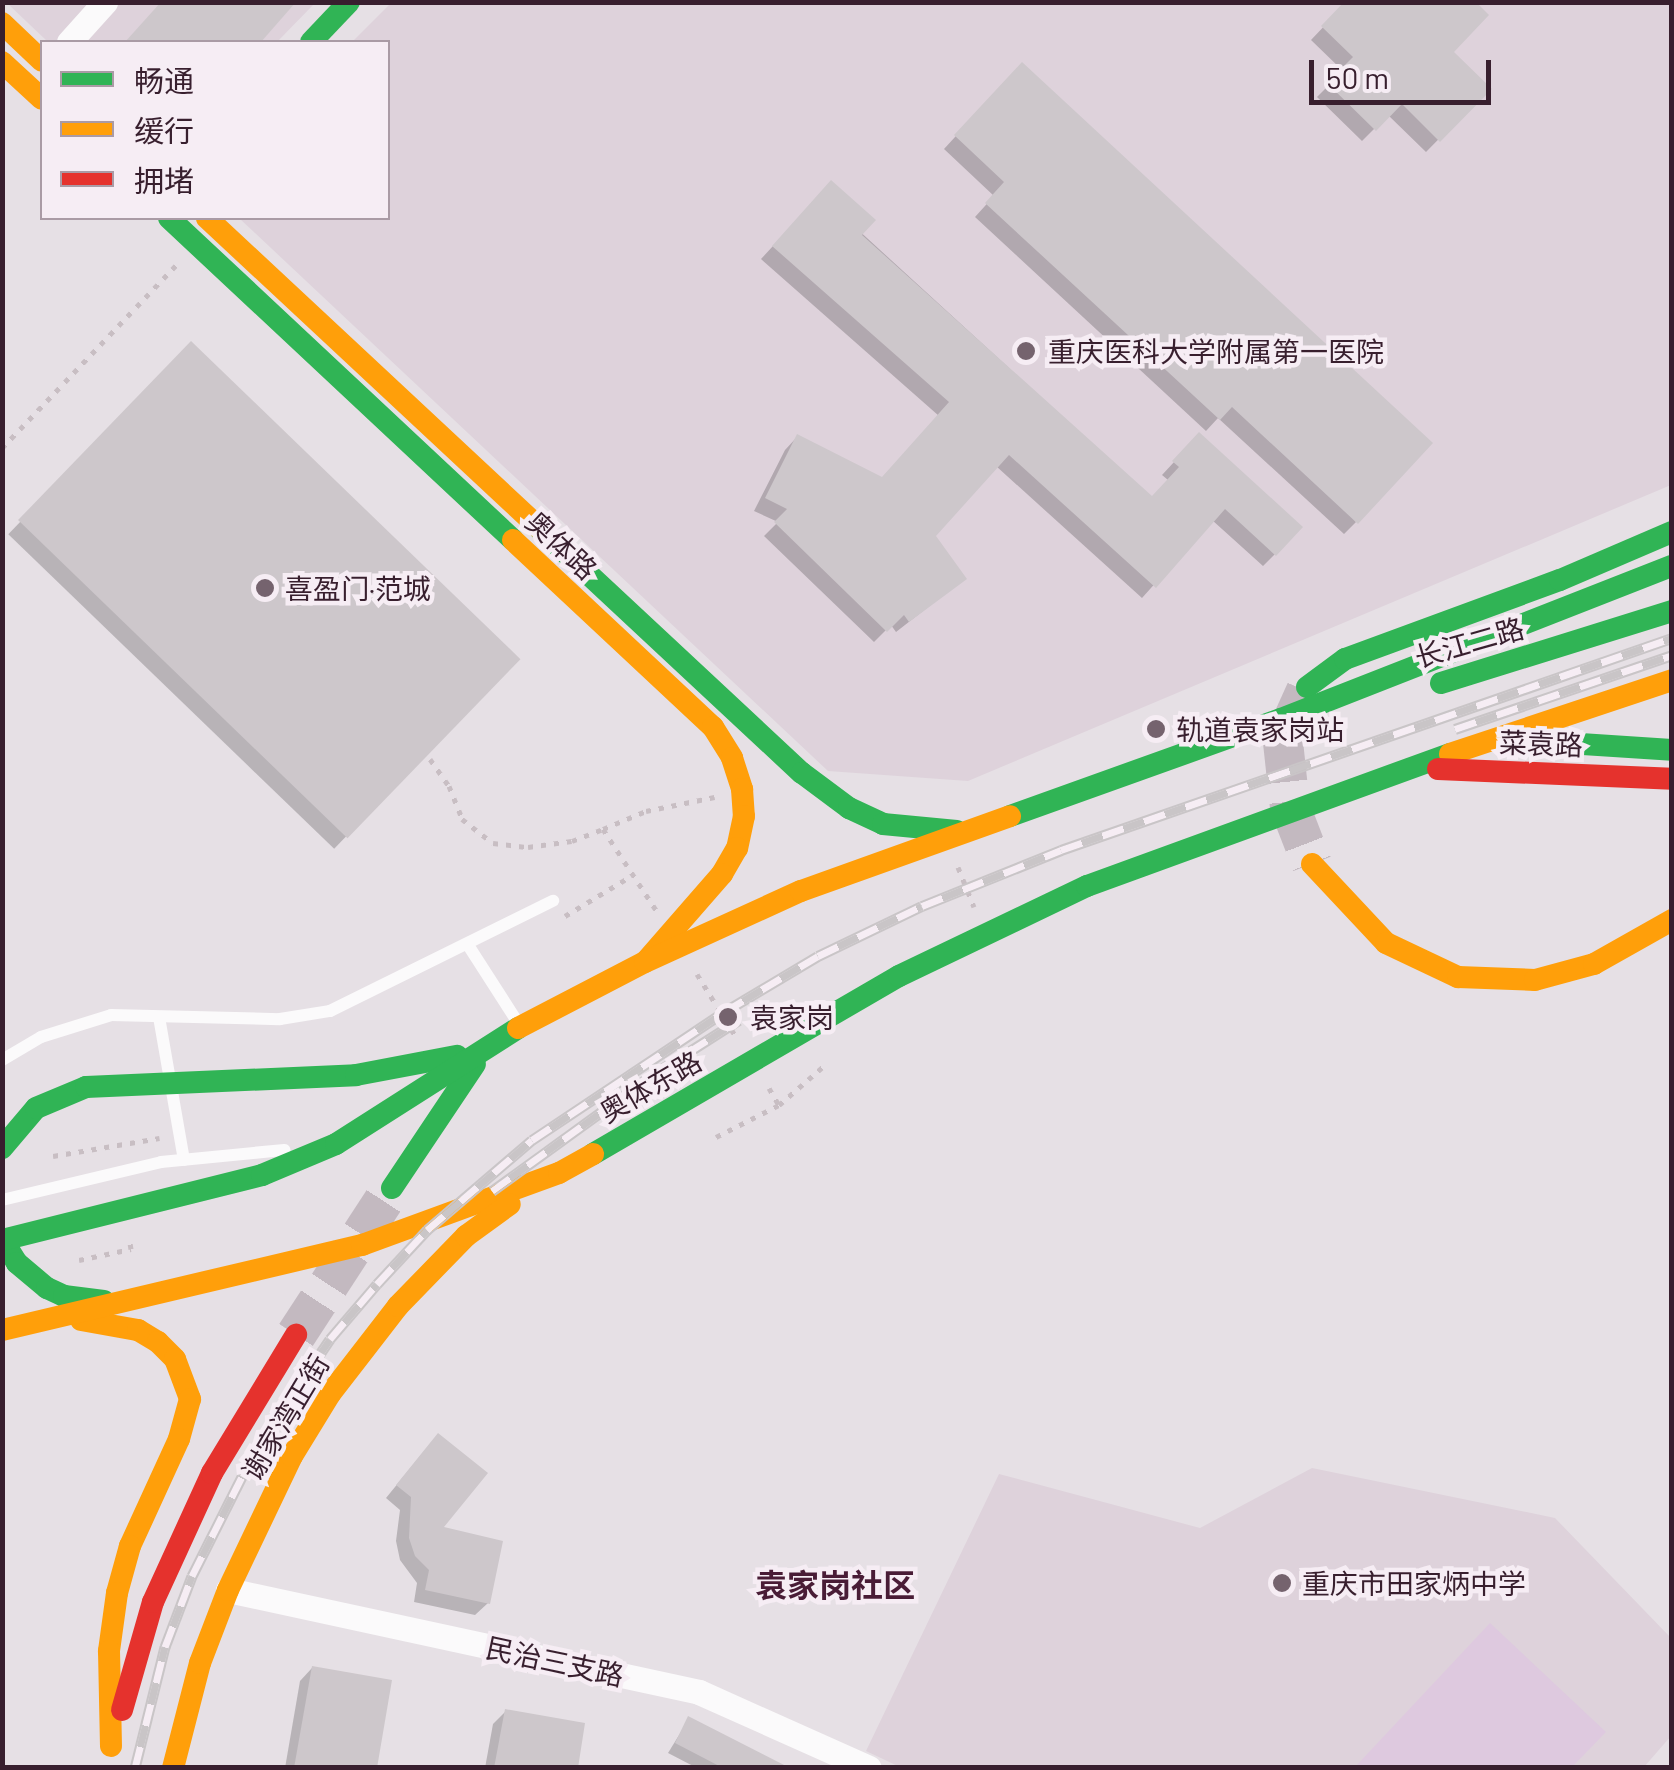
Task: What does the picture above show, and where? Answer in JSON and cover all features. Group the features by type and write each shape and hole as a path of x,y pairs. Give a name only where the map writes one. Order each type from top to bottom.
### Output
{"main road":[{"path":"313,40 349,2"},
{"path":"2,22 40,59"},
{"path":"2,62 40,98"},
{"name":"奥体路","path":"170,220 713,726 732,758 742,789 744,816 737,848 722,874 645,962"},
{"name":"奥体路","path":"209,220 802,774 848,808 882,824 915,830 968,831"},
{"path":"1307,687 1345,659 1560,580 1672,532"},
{"path":"117,1302 64,1296 30,1277 2,1240 262,1175 336,1144 520,1027 645,962 801,891 1280,719 1672,566"},
{"name":"长江二路","path":"1280,719 1437,684 1672,611"},
{"path":"1408,768 1672,680"},
{"path":"1500,738 1672,750"},
{"name":"菜袁路","path":"1408,768 1672,779"},
{"name":"奥体东路","path":"2,1330 362,1245 559,1173 898,976 1086,886 1408,768"},
{"path":"1312,864 1386,943 1458,978 1534,980 1594,964 1672,920"},
{"path":"2,1148 19,1124 58,1095 86,1088 356,1075 486,1048"},
{"path":"392,1188 486,1048"},
{"name":"谢家湾正街","path":"173,1768 200,1663 228,1590 292,1456 374,1333 466,1236 559,1173"},
{"path":"52,1318 113,1323 138,1330 174,1359 190,1399 183,1429 130,1546 117,1593 109,1651 110,1757"},
{"name":"谢家湾正街","path":"110,1757 153,1602 212,1473 296,1335"}],"street":[{"path":"70,40 93,7"},
{"name":"民治三支路","path":"228,1590 698,1692 869,1768"}],"lane":[{"path":"2,1060 40,1037 111,1016 280,1019 330,1012 553,901"},
{"path":"468,945 520,1027"},
{"path":"159,1016 184,1160"},
{"path":"2,1200 184,1160 336,1144"}],"path":[{"path":"2,448 196,243"},
{"path":"430,759 449,786 462,819 494,843 542,845 572,841 603,829 666,925"},
{"path":"554,923 634,875"},
{"path":"687,958 738,1040"},
{"path":"716,1136 779,1105 825,1066"},
{"path":"759,1072 779,1105"},
{"path":"54,1156 160,1138"},
{"path":"80,1260 132,1250"}],"shaded area":[{"path":"7,3 315,3 279,40 46,40"},
{"name":"重庆医科大学附属第一医院","path":"391,3 1671,3 1671,485 968,781 828,771 241,220 390,220 390,40 354,40"},
{"name":"重庆市田家炳中学","path":"1312,1468 1555,1518 1671,1638 1671,1736 1644,1767 902,1768 866,1751 999,1474 1200,1528"},
{"path":"1490,1623 1606,1732 1572,1767 1355,1767"}],"building":[{"path":"161,2 296,2 263,40 127,40"},
{"path":"1344,2 1476,2 1489,15 1454,52 1492,89 1440,142 1402,104 1376,131 1327,83 1353,57 1321,26"},
{"path":"1022,62 1433,443 1358,524 1232,407 1220,420 985,203 1004,182 954,135"},
{"path":"831,180 876,220 862,235 1152,496 1179,467 1172,461 1199,432 1303,527 1276,556 1225,509 1156,588 1009,455 936,536 967,579 909,622 904,615 887,632 774,522 787,509 765,498 797,434 882,477 949,402 772,246"},
{"name":"喜盈门·范城","path":"191,341 520,659 347,838 18,520"},
{"path":"438,1433 488,1473 444,1527 503,1541 490,1604 425,1590 429,1570 415,1556 409,1538 411,1497 396,1485"},
{"path":"312,1666 392,1680 377,1768 294,1768"},
{"path":"505,1709 585,1723 578,1768 494,1768"},
{"path":"688,1716 790,1768 723,1768 675,1743"}],"tunnel":[{"path":"1306,691 1283,742 1290,807 1312,864"},
{"path":"296,1335 392,1188"}],"railway":[{"path":"135,1768 165,1647 192,1576 257,1447 330,1339 377,1284 427,1230 532,1140 724,1012 818,956 922,906 1061,850 1672,638"},
{"path":"1455,729 1672,655"},
{"path":"492,1191 651,1076 739,1020"}],"traffic: fast":[{"path":"313,40 349,2"},
{"path":"171,220 513,540"},
{"path":"540,529 802,773 849,808 883,824 957,831"},
{"path":"1307,687 1345,659 1560,580 1672,532"},
{"path":"1010,816 1281,719 1672,566"},
{"path":"1441,683 1672,611"},
{"path":"1519,740 1672,750"},
{"path":"593,1154 899,976 1087,886 1450,754"},
{"path":"2,1240 262,1175 336,1144 518,1028"},
{"path":"2,1148 36,1108 86,1087 356,1075 457,1056"},
{"path":"392,1188 475,1064"},
{"path":"2,1239 17,1263 47,1288 64,1296 104,1301"}],"traffic: slow":[{"path":"2,23 40,59"},
{"path":"2,62 40,97"},
{"path":"209,220 540,529"},
{"path":"513,540 713,727 732,758 742,789 744,816 737,848 722,874 647,960"},
{"path":"1450,754 1672,680"},
{"path":"518,1028 645,962 801,891 1010,816"},
{"path":"1312,864 1386,943 1458,977 1535,980 1594,964 1672,920"},
{"path":"2,1330 362,1245 559,1173 593,1154"},
{"path":"173,1768 200,1663 228,1590 292,1456 330,1394 398,1306 466,1236 510,1204"},
{"path":"81,1320 138,1330 158,1342 175,1359 190,1399 179,1439 130,1546 117,1593 109,1651 111,1746"}],"traffic: jam":[{"path":"1438,769 1672,779"},
{"path":"122,1710 153,1602 212,1473 296,1335"}],"place":[{"name":"重庆医科大学附属第一医院","path":"1026,351"},
{"name":"喜盈门·范城","path":"265,588"},
{"name":"轨道袁家岗站","path":"1156,729"},
{"name":"袁家岗","path":"728,1017"},
{"name":"重庆市田家炳中学","path":"1282,1583"}],"district":[{"name":"袁家岗社区","path":"835,1584"}]}
